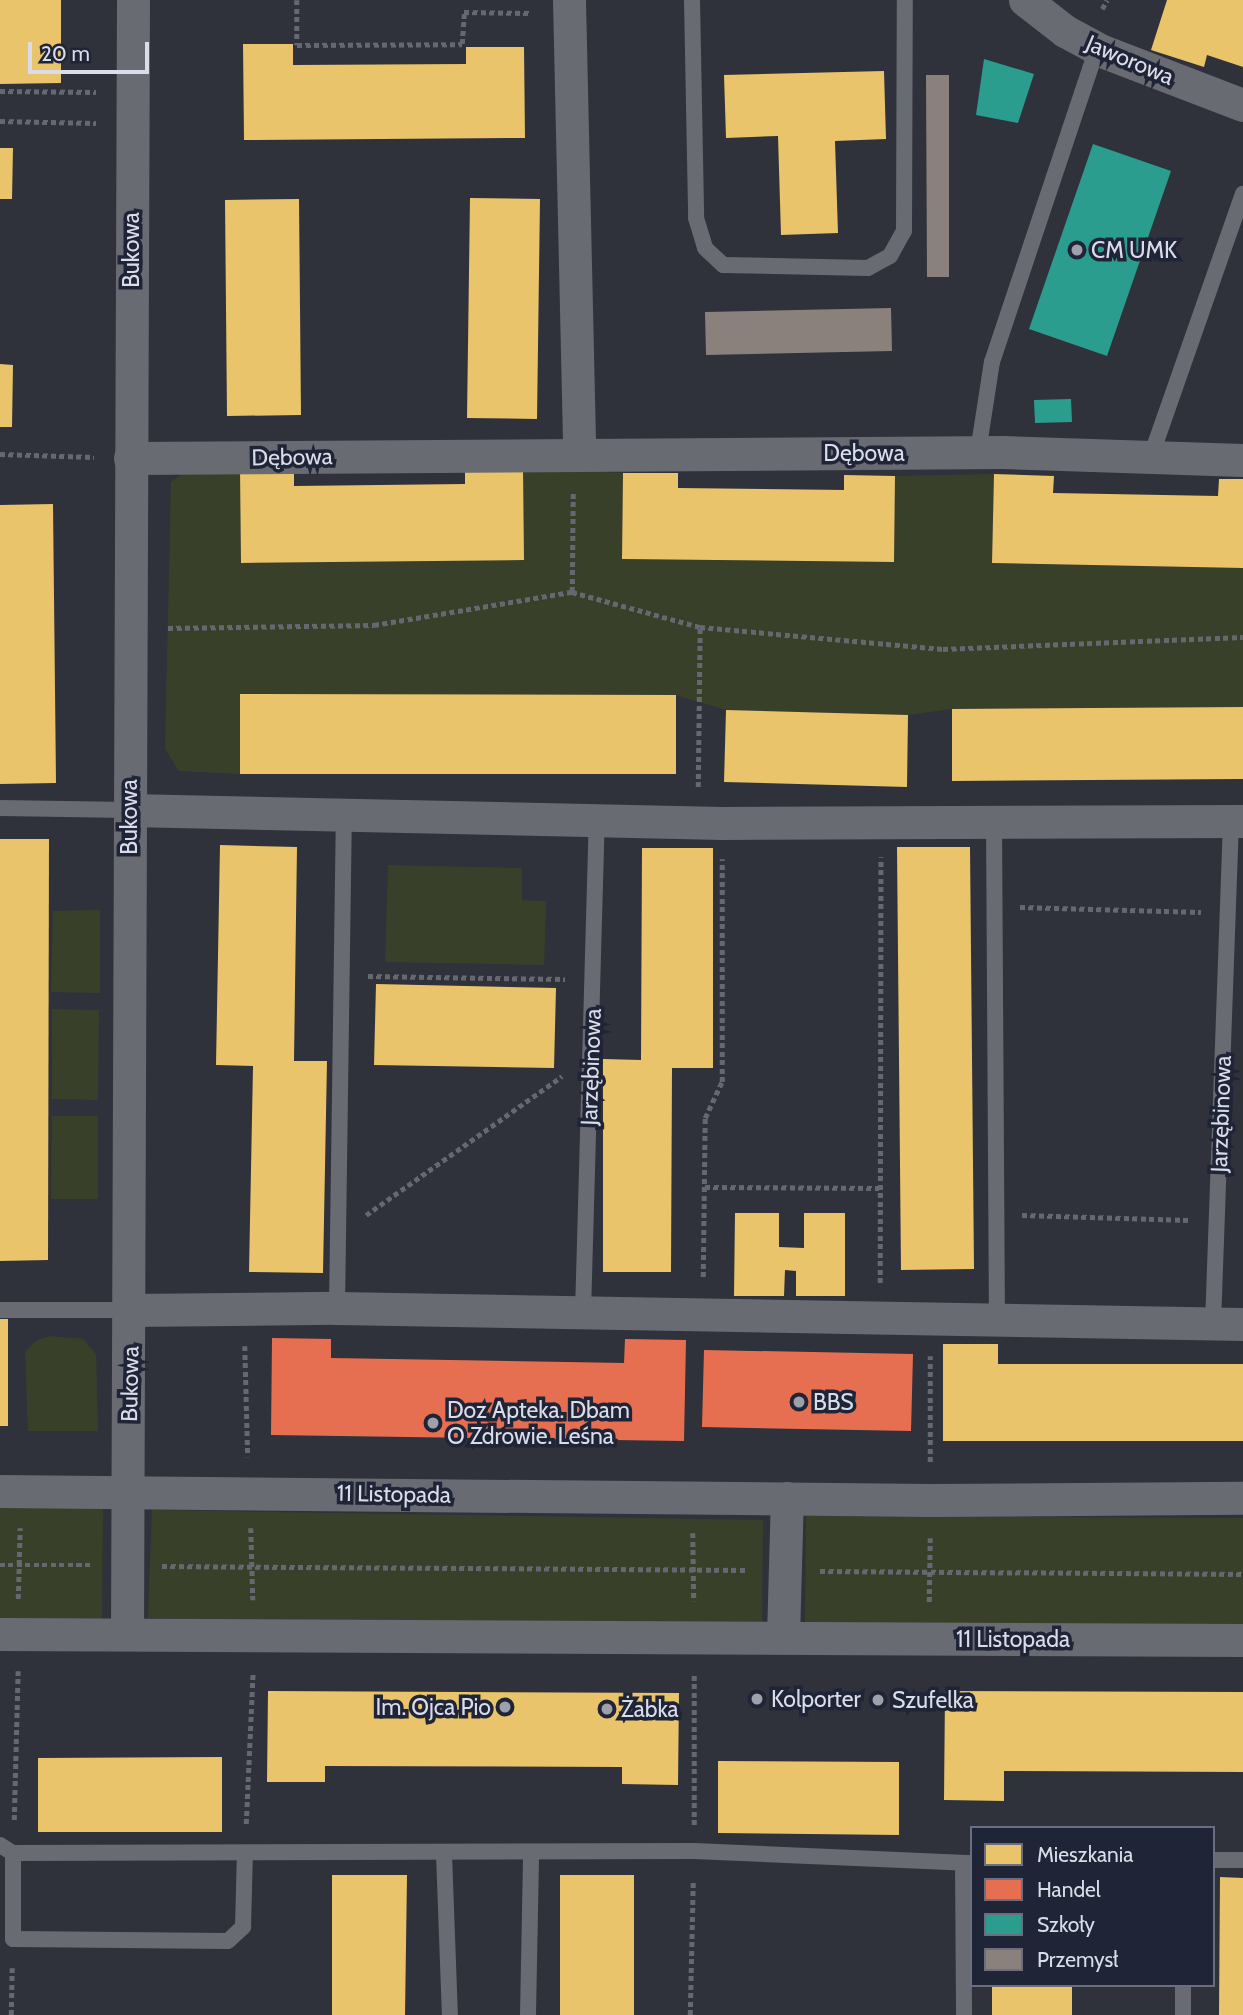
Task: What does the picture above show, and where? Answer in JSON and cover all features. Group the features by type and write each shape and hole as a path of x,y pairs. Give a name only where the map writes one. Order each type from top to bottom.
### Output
{"street":[{"name":"Bukowa","path":"127,1634 131,1310 127,627 131,458 133,0"},
{"path":"569,0 576,454"},
{"name":"Jaworowa","path":"1025,0 1065,32 1097,48 1243,105"},
{"name":"Dębowa","path":"131,458 978,452 1243,460"},
{"name":"Jarzębinowa","path":"129,810 710,823 1237,821"},
{"name":"Jarzębinowa","path":"131,1310 337,1308 997,1322 1228,1324"},
{"name":"11 Listopada","path":"0,1491 694,1498 1243,1498"},
{"path":"782,1637 787,1498"},
{"name":"11 Listopada","path":"0,1634 1243,1640"}],"lane":[{"path":"692,0 696,218 705,248 723,265 868,268 890,256 904,231 905,0"},
{"path":"978,452 992,362 1097,48"},
{"path":"1150,459 1243,194"},
{"path":"0,808 129,810"},
{"path":"337,1308 344,815"},
{"name":"Jarzębinowa","path":"583,1313 597,820"},
{"path":"994,820 997,1322"},
{"name":"Jarzębinowa","path":"1228,1324 1217,1221 1228,913 1237,821"},
{"path":"0,1310 131,1310"},
{"path":"245,1853 243,1927 228,1941 13,1939 7,1849 444,1854 694,1851 930,1858 968,1863 964,2015"},
{"path":"444,1854 450,2015"},
{"path":"528,2015 531,1854"},
{"path":"1215,1860 1243,1860"},
{"path":"1183,1987 1183,2015"}],"path":[{"path":"297,0 297,45 462,44 464,12 536,15"},
{"path":"0,91 111,92"},
{"path":"0,121 111,123"},
{"path":"0,454 131,458"},
{"path":"572,592 576,454"},
{"path":"127,627 374,625 572,592 700,627 943,649 1243,637"},
{"path":"700,627 722,1082 705,1118 703,1314"},
{"path":"880,1318 881,821"},
{"path":"995,906 1228,913"},
{"path":"342,975 594,980"},
{"path":"340,1234 591,1055"},
{"path":"705,1187 879,1188"},
{"path":"997,1214 1217,1221"},
{"path":"245,1333 255,1635 245,1853"},
{"path":"694,1498 694,1674"},
{"path":"0,1565 1243,1574"},
{"path":"11,2015 13,1939"}],"green space":[{"path":"523,468 623,473 622,559 893,562 895,476 994,474 992,563 1243,568 1243,707 952,709 908,715 726,710 676,695 241,694 240,774 179,771 165,749 171,482 182,474 240,469 241,563"},
{"path":"388,865 522,868 522,900 546,901 544,965 385,962"},
{"path":"100,910 100,993 51,992 53,911"},
{"path":"52,1009 99,1010 98,1100 52,1099"},
{"path":"52,1116 98,1116 98,1199 51,1199"},
{"path":"50,1336 83,1339 96,1354 98,1431 28,1431 25,1352 37,1340"},
{"path":"0,1507 103,1508 102,1621 0,1621"},
{"path":"152,1510 763,1520 762,1633 148,1618"},
{"path":"806,1516 1243,1518 1243,1629 805,1627"}],"building: Mieszkania":[{"path":"0,0 61,0 61,83 0,84"},
{"path":"1167,0 1243,0 1243,67 1207,55 1204,67 1151,50"},
{"path":"243,44 293,44 293,65 466,64 466,47 524,47 525,138 244,140"},
{"path":"884,71 886,139 835,141 838,233 781,235 778,136 726,138 724,75"},
{"path":"0,148 13,148 12,199 0,199"},
{"path":"470,198 540,199 537,419 467,418"},
{"path":"299,199 301,415 227,416 225,200"},
{"path":"0,364 13,365 12,427 0,427"},
{"path":"523,468 524,560 241,563 240,469 294,469 294,486 465,484 465,469"},
{"path":"623,473 678,473 678,488 844,490 844,475 895,476 894,562 622,559"},
{"path":"994,474 1054,476 1053,493 1218,496 1219,479 1243,479 1243,568 992,563"},
{"path":"53,504 56,783 0,784 0,505"},
{"path":"240,694 676,695 676,774 240,774"},
{"path":"1243,707 1243,779 952,781 952,709"},
{"path":"726,710 908,715 907,787 724,782"},
{"path":"0,839 49,839 48,1260 0,1261"},
{"path":"220,845 297,847 294,1061 327,1061 323,1273 249,1272 253,1066 216,1065"},
{"path":"897,847 970,847 974,1269 901,1270"},
{"path":"642,848 713,848 713,1068 672,1068 671,1272 603,1272 603,1059 641,1060"},
{"path":"376,984 556,988 554,1068 374,1065"},
{"path":"735,1213 779,1213 779,1247 804,1248 804,1213 845,1213 845,1296 796,1296 796,1271 785,1270 784,1296 734,1296"},
{"path":"0,1319 8,1319 8,1426 0,1426"},
{"path":"943,1344 998,1344 998,1364 1243,1364 1243,1441 943,1441"},
{"path":"268,1691 679,1693 678,1785 622,1784 622,1767 325,1766 325,1782 267,1782"},
{"path":"945,1691 1243,1692 1243,1772 1004,1771 1004,1801 944,1800"},
{"path":"222,1757 222,1832 38,1832 38,1758"},
{"path":"718,1761 899,1762 899,1835 718,1833"},
{"path":"332,1875 407,1875 405,2015 332,2015"},
{"path":"560,1875 634,1875 634,2015 560,2015"},
{"path":"1220,1877 1243,1878 1243,2015 1219,2015"},
{"path":"992,1987 1072,1987 1072,2015 992,2015"}],"building: Handel":[{"path":"272,1338 331,1339 331,1358 624,1363 625,1339 686,1340 684,1441 271,1435"},
{"path":"704,1350 913,1354 911,1431 702,1427"}],"building: Szkoły":[{"path":"984,59 1034,74 1018,123 976,115"},
{"path":"1093,144 1171,171 1107,356 1029,329"},
{"path":"1071,399 1072,422 1035,423 1034,400"}],"building: Przemysł":[{"path":"926,75 949,75 949,277 927,277"},
{"path":"891,308 892,351 706,355 705,312"}],"place":[{"name":"CM UMK","path":"1077,250"},
{"name":"BBS","path":"799,1402"},
{"name":"Doz Apteka. Dbam O Zdrowie. Leśna","path":"433,1423"},
{"name":"Kolporter","path":"757,1699"},
{"name":"Szufelka","path":"878,1700"},
{"name":"Im. Ojca Pio","path":"505,1707"},
{"name":"Żabka","path":"607,1709"}]}
